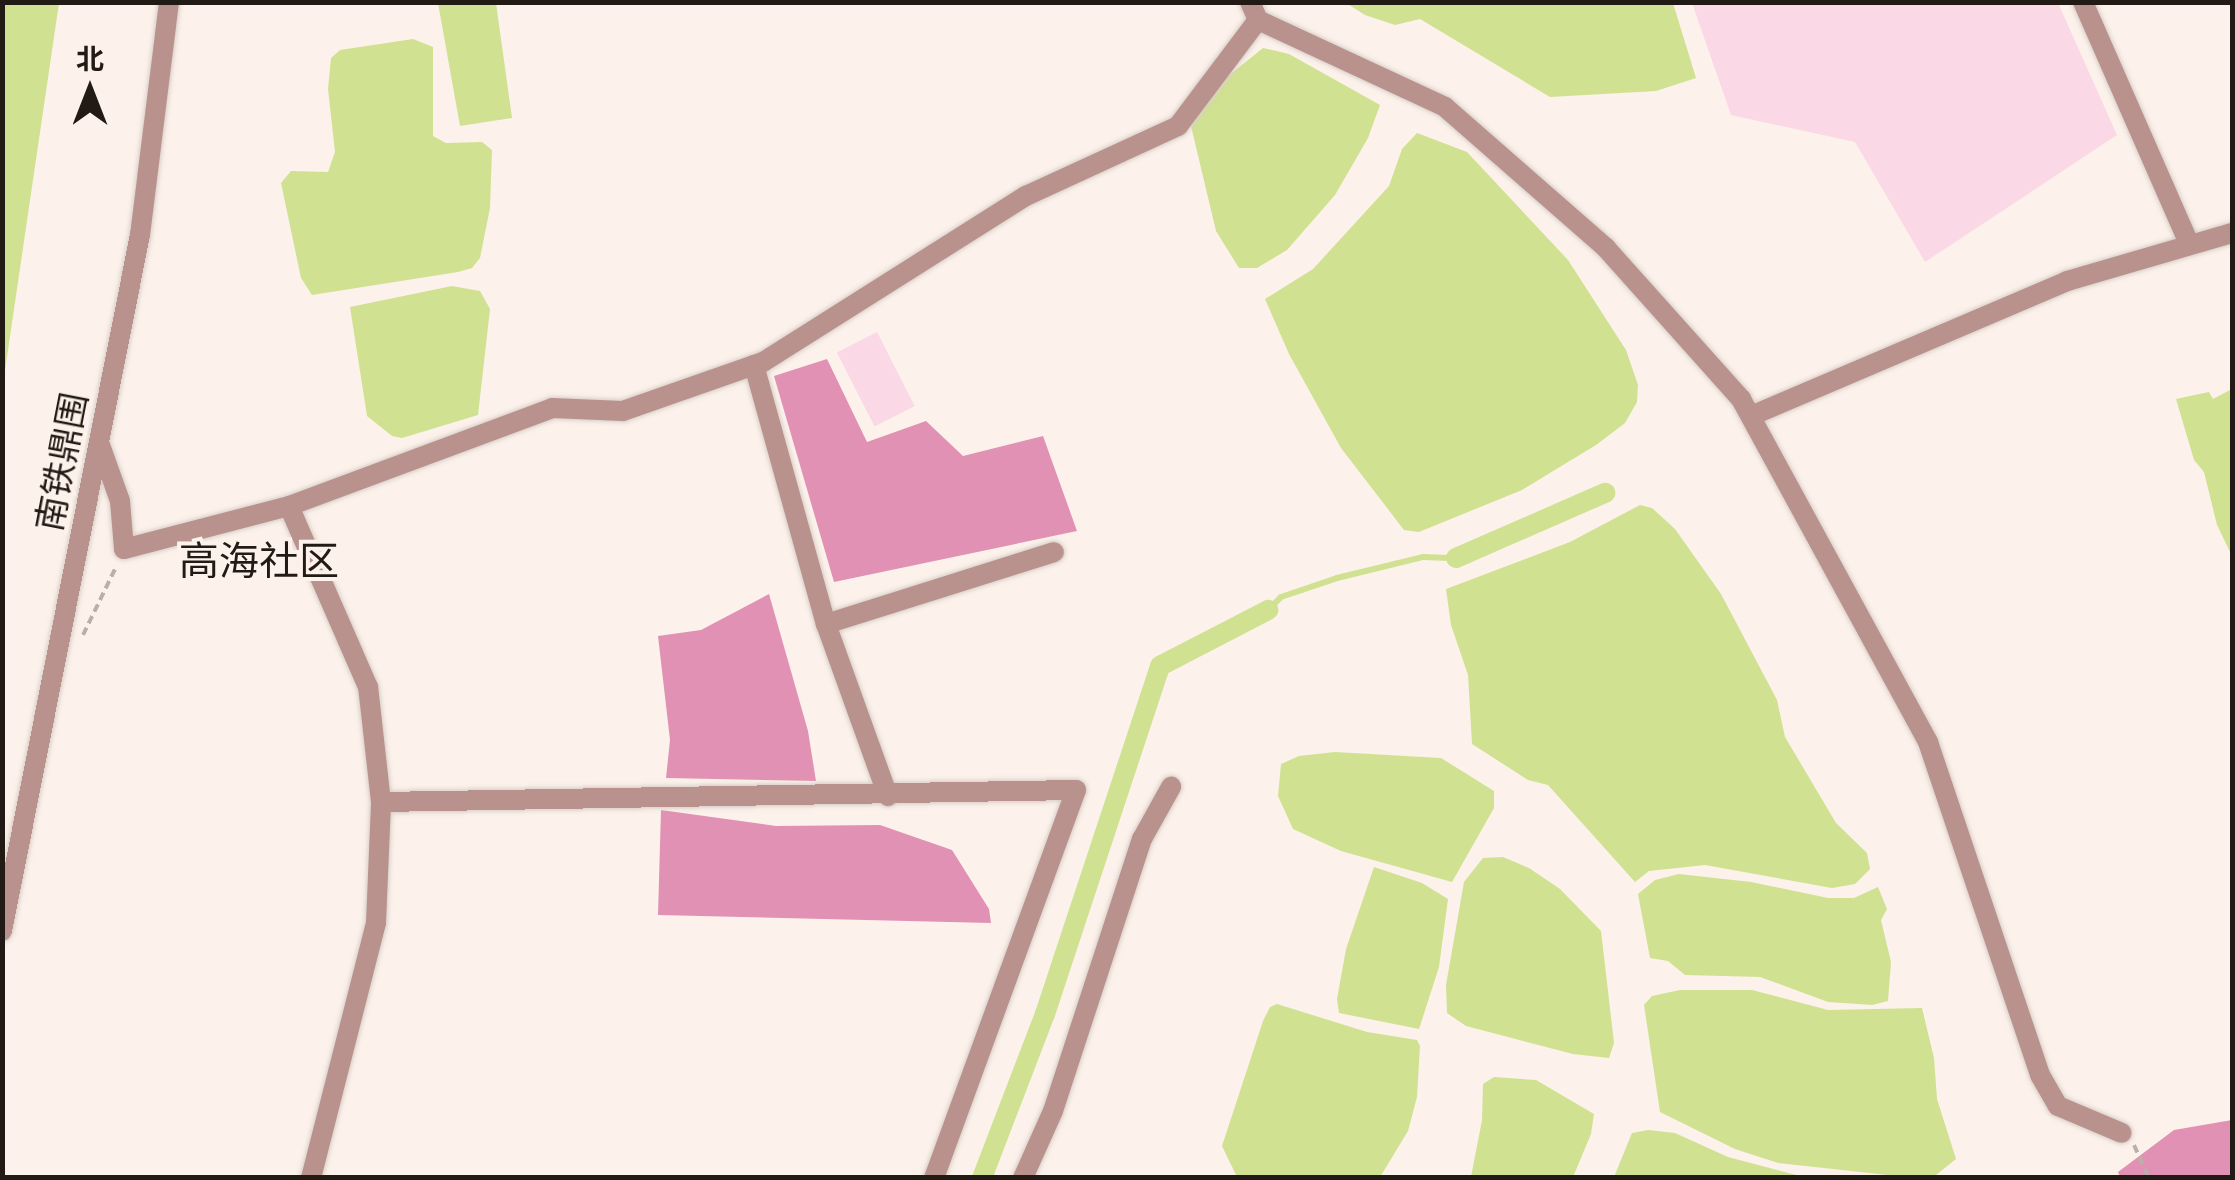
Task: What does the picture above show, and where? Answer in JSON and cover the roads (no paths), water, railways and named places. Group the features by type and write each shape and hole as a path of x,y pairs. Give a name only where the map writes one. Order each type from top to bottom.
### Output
{"street":[{"name":"南铁鼎围","path":"2,931 140,235 169,2"},
{"path":"2083,2 2189,244"},
{"path":"99,443 120,502 124,549 289,506 552,408 623,412 754,365 1026,196 1178,126 1254,11 1445,107 1606,248 1729,385 1751,416 1928,742 2040,1075 2058,1106 2122,1133"},
{"path":"1751,416 2066,281 2232,233"},
{"path":"754,365 826,624 888,796"},
{"path":"289,506 368,687 381,802 376,923 311,1178"},
{"path":"826,624 1054,552"},
{"path":"1023,1178 1053,1111 1142,840 1171,787"},
{"path":"381,802 668,794 888,796 1076,790 934,1178"}],"waterway":[{"path":"1456,558 1605,493"},
{"path":"1268,610 1281,597 1337,578 1423,557 1456,558"},
{"path":"982,1178 1045,1014 1160,666 1268,610"}],"district":[{"name":"高海社区","path":"259,561"}]}
